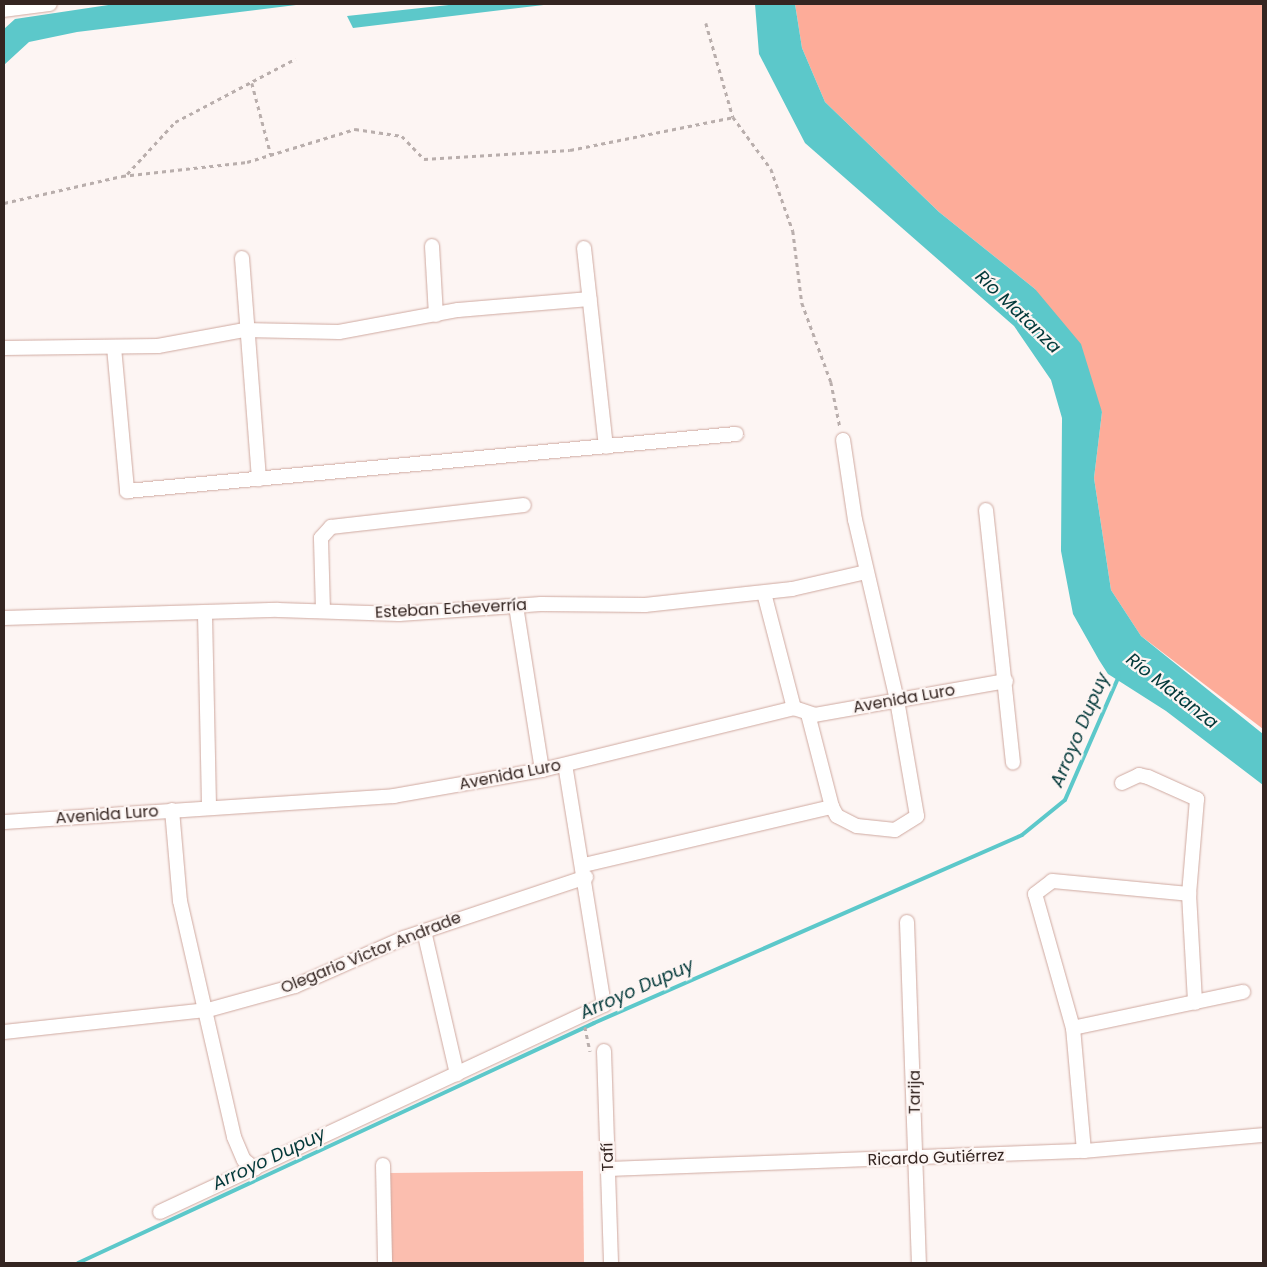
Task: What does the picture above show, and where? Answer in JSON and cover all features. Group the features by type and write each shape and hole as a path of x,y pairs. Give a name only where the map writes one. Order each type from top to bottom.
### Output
{"street":[{"path":"4,10 50,4"},
{"path":"432,246 436,315"},
{"path":"584,248 606,446"},
{"path":"242,258 259,479"},
{"path":"4,348 158,346 248,330 339,332 436,315 590,299"},
{"path":"114,347 127,491 736,434"},
{"path":"764,593 794,708 808,714 832,807 846,822 895,830 914,821 920,809 898,700 866,572 843,440"},
{"path":"323,611 321,538 330,527 524,505"},
{"path":"986,510 1006,681 1012,763"},
{"name":"Esteban Echeverría","path":"4,618 323,611 414,614 516,606 673,603 764,593 866,572"},
{"path":"516,606 542,770"},
{"path":"205,614 209,806"},
{"name":"Avenida Luro","path":"808,714 1006,681"},
{"name":"Avenida Luro","path":"4,822 209,806 394,796 566,765 794,708"},
{"path":"160,1212 604,1005 585,871 566,765"},
{"path":"1122,783 1139,775 1148,777 1197,799 1189,894 1195,1003"},
{"name":"Olegario Victor Andrade","path":"4,1032 208,1010 313,979 424,931 585,871 832,807"},
{"path":"172,810 180,901 208,1010 234,1138 244,1160 255,1169"},
{"path":"1084,1152 1073,1028 1034,901 1039,887 1052,881 1189,894"},
{"name":"Tarija","path":"907,922 919,1263"},
{"path":"424,931 456,1074"},
{"path":"1073,1028 1243,992"},
{"name":"Tafí","path":"604,1050 611,1263"},
{"name":"Ricardo Gutiérrez","path":"609,1169 915,1160 1084,1152 1263,1135"},
{"path":"383,1165 385,1263"}],"path":[{"path":"706,23 733,117 771,169 790,222 802,303 831,382 843,440"},
{"path":"126,175 175,122 252,83 294,59"},
{"path":"252,83 271,156"},
{"path":"4,202 126,175 218,167 271,156 355,129 402,136 424,159 570,150 733,117"}],"shaded area":[{"path":"795,4 1263,4 1263,729 1141,636 1111,590 1094,478 1102,412 1035,289 939,212 825,102 802,48"},
{"path":"583,1171 584,1263 391,1263 390,1173"}],"water":[{"path":"115,4 304,4 77,32 29,42 4,65 4,29 15,19"},
{"path":"458,4 552,4 353,28 347,16"},
{"name":"Río Matanza","path":"755,4 795,4 802,48 825,102 939,212 1035,289 1081,344 1102,412 1094,478 1111,590 1141,636 1263,734 1263,785 1166,711 1108,674 1073,614 1061,551 1062,418 1051,380 1014,326 805,143 759,54"}],"waterway":[{"name":"Arroyo Dupuy","path":"78,1263 594,1023 1022,835 1065,800 1119,676"}]}
